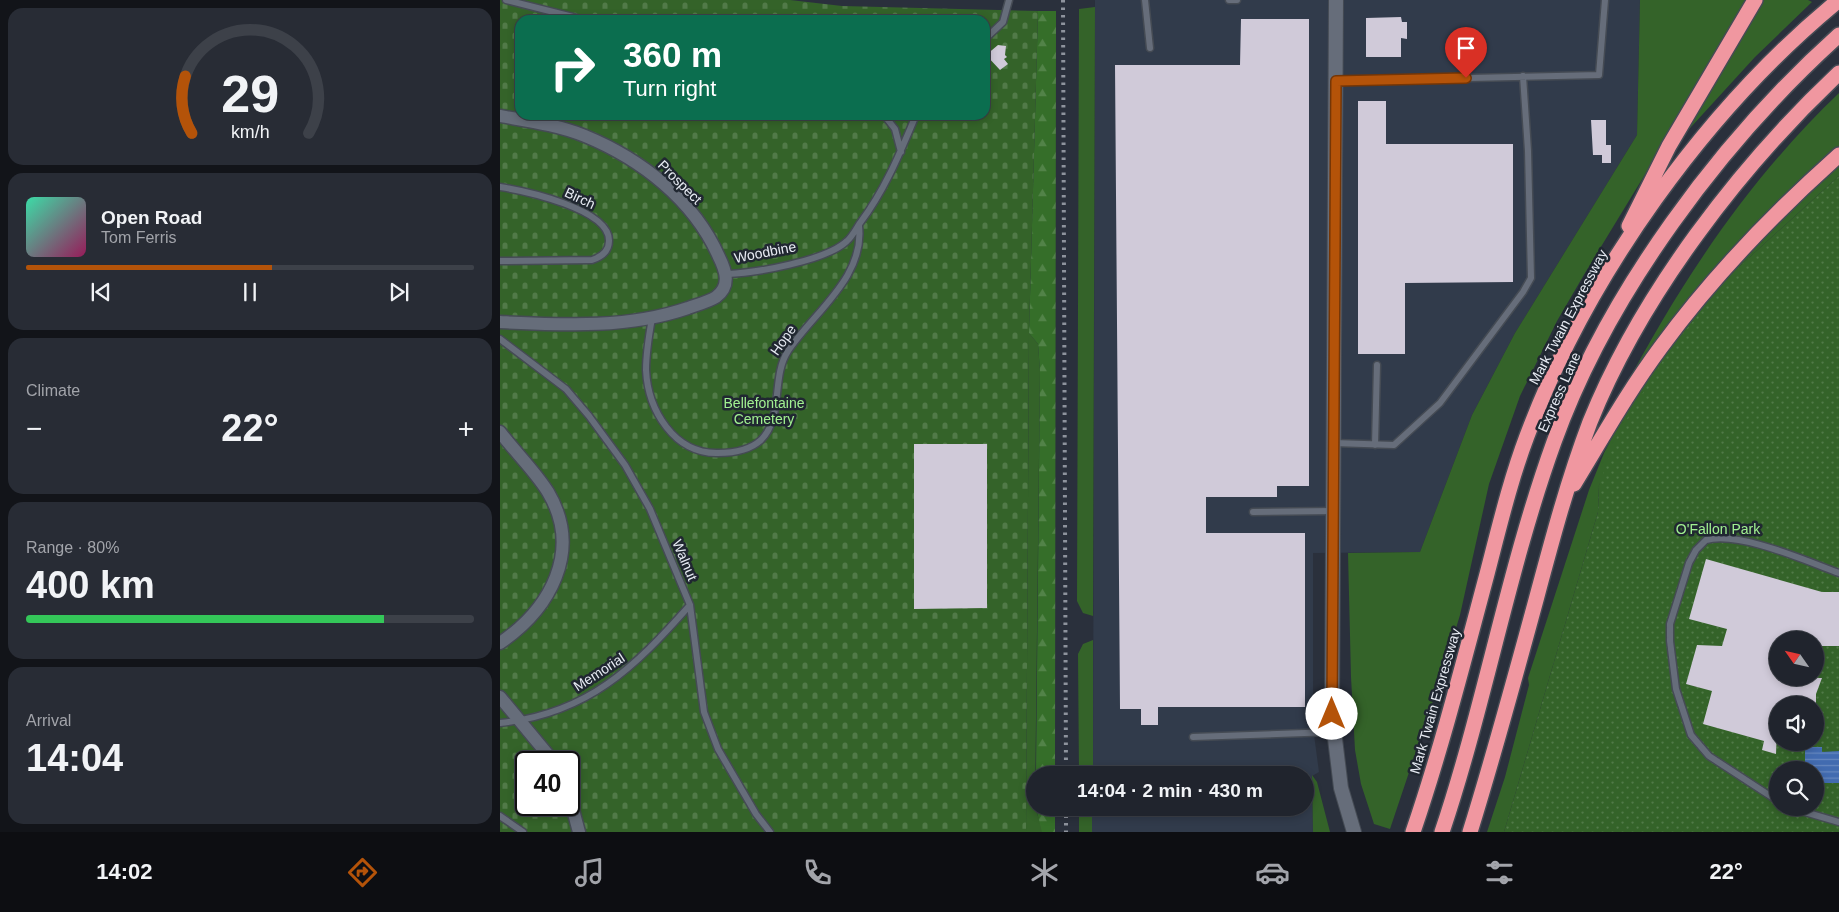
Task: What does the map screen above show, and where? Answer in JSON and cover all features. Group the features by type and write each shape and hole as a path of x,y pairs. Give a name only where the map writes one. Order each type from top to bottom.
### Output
{"highway":[{"path":"1604,279 1670,146 1755,0"},
{"name":"Mark Twain Expressway","path":"1413,832 1436,759 1513,477 1527,436 1562,355 1604,279 1651,206 1704,137 1761,72 1839,0"},
{"name":"Express Lane","path":"1442,832 1473,732 1541,480 1568,407 1590,361 1655,248 1706,178 1762,112 1839,36"},
{"path":"1470,832 1495,752 1562,505 1591,420 1609,381 1673,270 1750,166 1808,102 1839,73"},
{"path":"1562,505 1660,349 1704,291 1758,232 1839,155"}],"street":[{"path":"1336,0 1333,732 1341,788 1354,832"},
{"name":"Prospect","path":"500,116 515,119"},
{"name":"Prospect","path":"523,120 584,136 654,173 700,224 727,274"},
{"name":"Woodbine","path":"500,322 571,325 626,322 676,313 716,297 726,284 727,274"},
{"path":"500,432 548,492 558,517 563,540 560,568 550,592 533,617 519,630 500,643"},
{"path":"500,696 545,751"},
{"path":"575,816 579,832"}],"lane":[{"path":"506,0 566,15"},
{"path":"990,34 1002,22 1009,0"},
{"path":"1146,0 1150,48"},
{"path":"1229,0 1237,0"},
{"path":"1336,81 1599,74 1605,0"},
{"path":"1334,443 1394,445 1440,403 1523,292 1531,278 1528,151 1522,76"},
{"path":"888,120 895,129 901,152"},
{"name":"Woodbine","path":"727,274 747,273 821,255 846,242 878,198 901,152 914,120"},
{"name":"Birch","path":"500,187 551,198 587,212 598,221 610,241 603,255 592,260 500,262"},
{"name":"Hope","path":"652,317 647,345 646,372 652,401 667,430 687,445 713,453 740,451 760,440 771,423 779,368 788,351 850,271 860,245 859,226"},
{"name":"Walnut","path":"500,339 566,389 589,416 625,465 650,509 690,605 704,712 718,749 756,814 770,832"},
{"path":"1375,445 1377,364"},
{"path":"1253,512 1333,511"},
{"path":"1769,795 1709,756 1691,735 1673,679 1670,624 1689,563 1696,550 1706,540 1727,538 1777,550 1839,573"},
{"name":"Memorial","path":"500,723 522,721 585,699 615,680 637,662 690,605"},
{"path":"1193,737 1333,732"},
{"path":"500,816 523,832"},
{"path":"1818,816 1839,822"}],"shaded area":[{"path":"1095,0 1640,0 1637,135 1515,333 1472,415 1420,552 1313,553 1313,727 1319,772 1314,775 1314,766 1093,766"},
{"path":"1092,816 1313,816 1313,832 1092,832"}],"green space":[{"name":"Bellefontaine Cemetery","path":"500,0 790,0 842,6 1038,11 1029,333 1026,832 500,832"},
{"path":"1640,0 1745,0 1728,38 1557,321 1520,396 1489,484 1460,615 1390,829 1374,824 1361,784 1355,750 1348,553 1420,552 1472,415 1515,333 1637,135"},
{"path":"1764,0 1808,0 1812,2 1755,57 1681,138"},
{"path":"1095,7 1093,616 1083,613 1077,601 1079,9"},
{"path":"1038,11 1056,11 1055,766 1036,766 1040,371 1038,344 1029,333"},
{"path":"1839,93 1839,149 1623,391 1669,310 1719,233 1775,160"},
{"path":"1839,163 1839,176 1741,265 1599,485 1598,512 1504,832 1487,832 1505,777 1529,685 1528,678 1589,490 1604,453 1619,424 1663,355 1727,273"},
{"name":"O'Fallon Park","path":"1839,176 1839,832 1504,832 1598,512 1599,485 1618,433 1672,346 1741,265"},
{"path":"1029,333 1038,344 1040,371 1035,766 1026,766"},
{"path":"1093,640 1093,766 1079,766 1078,654 1083,644"},
{"path":"1314,778 1317,782 1330,832 1313,832"},
{"path":"1026,816 1038,816 1042,832 1026,832"},
{"path":"1038,816 1055,816 1055,832 1042,832"},
{"path":"1079,816 1092,816 1092,832 1079,832"}],"water":[{"path":"1805,751 1839,751 1839,783 1824,783 1824,761 1805,761"}],"building":[{"path":"1401,17 1402,22 1407,22 1407,39 1401,38 1401,57 1366,57 1366,18"},
{"path":"1241,19 1309,19 1309,486 1277,486 1277,497 1206,497 1206,533 1305,533 1305,707 1158,707 1158,725 1141,725 1141,709 1120,709 1115,65 1240,65"},
{"path":"998,45 1006,46 1005,55 1007,57 1004,59 1008,64 1000,70 990,59 990,52"},
{"path":"1358,101 1386,101 1386,144 1513,144 1513,282 1405,283 1405,354 1358,354"},
{"path":"1591,120 1606,120 1606,145 1611,145 1611,163 1602,163 1602,155 1593,155"},
{"path":"914,444 987,444 987,608 914,609"},
{"path":"1706,559 1822,592 1839,592 1839,646 1824,646 1824,631 1769,631 1769,686 1819,686 1816,696 1769,696 1769,751 1776,751 1776,754 1762,750 1764,741 1703,724 1712,691 1686,684 1697,645 1722,646 1727,629 1689,619"}],"railway":[{"path":"1063,0 1066,766"},
{"path":"1066,816 1066,832"}],"route":[{"path":"1332,714 1336,81 1466,78"}]}
